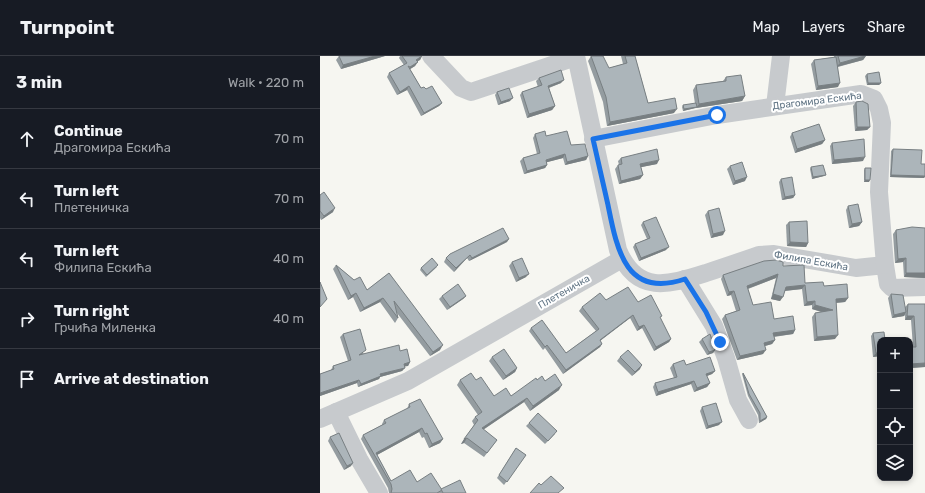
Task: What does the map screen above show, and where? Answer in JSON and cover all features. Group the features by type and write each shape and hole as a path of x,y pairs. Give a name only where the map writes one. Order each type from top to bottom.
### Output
{"street":[{"path":"431,56 461,88 471,92 576,56 613,231 622,259"},
{"path":"775,106 780,56"},
{"name":"Драгомира Ескића","path":"593,139 775,106 862,94 874,99 879,109 882,122 879,192 886,266"},
{"name":"Филипа Ескића","path":"622,259 630,270 637,276 651,283 667,284 767,254 783,255 856,268 886,266"},
{"name":"Плетеничка","path":"328,415 408,381 622,259"},
{"path":"886,266 888,284 892,288 925,287"},
{"path":"685,279 716,331 726,358 738,400 749,420"},
{"path":"328,415 359,459 379,493"}],"building":[{"path":"339,56 375,56 343,65"},
{"path":"402,56 422,56 416,60 418,62 410,67 408,66 421,88 424,87 426,89 432,86 442,103 424,113 409,86 400,92 389,73 407,63"},
{"path":"591,56 603,56 609,68 627,63 625,56 635,56 648,103 675,98 677,109 610,122 606,97"},
{"path":"838,56 865,56 840,63"},
{"path":"836,57 840,83 818,86 814,60"},
{"path":"561,70 564,80 548,86 555,106 529,114 522,92 542,85 539,78"},
{"path":"879,72 881,83 868,83 867,74"},
{"path":"741,75 745,96 699,104 696,85 726,81 726,77"},
{"path":"509,88 513,98 501,102 497,92"},
{"path":"862,101 868,104 870,127 857,127 856,102"},
{"path":"696,103 697,107 684,109 683,105"},
{"path":"819,124 825,140 797,149 792,133"},
{"path":"545,131 546,136 567,131 571,145 585,144 588,156 567,162 565,154 546,160 547,165 527,171 523,158 540,153 535,134"},
{"path":"864,139 865,157 834,160 832,143"},
{"path":"657,149 659,160 640,164 643,175 621,181 618,165 622,164 621,158"},
{"path":"893,149 922,150 921,164 925,164 925,176 891,175"},
{"path":"742,162 747,177 735,181 730,166"},
{"path":"823,165 826,175 813,177 811,167"},
{"path":"865,168 871,168 870,180 865,180"},
{"path":"792,177 795,195 785,197 781,179"},
{"path":"324,192 335,208 324,216 320,211 320,195"},
{"path":"858,204 862,222 852,224 848,206"},
{"path":"719,208 725,231 713,234 708,211"},
{"path":"656,217 669,247 641,258 635,244 650,238 643,222"},
{"path":"807,221 808,243 790,242 789,222"},
{"path":"912,227 925,228 925,273 906,273 906,258 898,259 896,230"},
{"path":"503,228 509,239 472,258 470,255 456,268 446,258 450,254"},
{"path":"432,258 438,265 427,275 421,268"},
{"path":"522,258 529,274 519,278 512,262"},
{"path":"776,260 783,262 783,266 804,265 805,283 823,282 824,286 847,284 848,298 836,299 838,335 817,337 815,313 833,310 815,305 815,301 807,302 805,285 786,287 783,297 773,294 778,274 747,286 753,305 771,302 774,319 793,316 795,330 773,333 775,340 764,343 766,350 740,356 725,315 740,310 734,291 729,292 723,275 764,261"},
{"path":"336,265 354,280 360,277 367,290 389,273 443,345 433,352 394,301 398,318 383,298 364,308 356,293 351,296"},
{"path":"320,282 327,299 320,307"},
{"path":"458,284 466,296 450,307 442,296"},
{"path":"628,287 638,302 651,295 662,316 660,317 671,339 656,347 644,325 639,327 633,315 600,340 602,344 566,370 547,345 545,347 531,328 542,320 566,353 599,329 582,307 600,293 606,300"},
{"path":"891,294 903,295 906,312 894,315"},
{"path":"908,304 925,304 925,363 913,364 913,347 916,347 914,316 907,316"},
{"path":"360,329 366,350 359,355 399,345 400,351 407,349 410,362 404,364 405,368 380,374 381,376 361,384 359,380 320,393 320,374 334,369 333,366 351,360 343,334"},
{"path":"884,332 885,337 877,337 877,353 876,353 873,333"},
{"path":"710,334 715,350 709,352 702,339"},
{"path":"504,349 517,368 506,376 492,357"},
{"path":"628,350 642,365 635,372 620,357"},
{"path":"710,357 715,371 706,374 710,383 697,388 694,381 658,392 655,383 677,377 673,364 684,360 686,365"},
{"path":"471,373 476,380 481,377 494,396 506,388 511,396 536,378 537,380 542,376 545,381 555,374 562,385 533,406 527,398 482,428 497,440 487,453 467,438 464,439 478,420 475,417 482,412 460,380"},
{"path":"743,373 767,417 760,421 760,413 749,394"},
{"path":"420,399 443,439 432,444 427,433 425,434 422,428 376,453 391,481 410,470 417,482 431,473 442,490 437,493 391,493 391,484 363,435 386,423 384,420 410,407 409,404"},
{"path":"716,403 722,422 708,426 702,407"},
{"path":"538,413 557,431 548,441 529,423"},
{"path":"339,433 353,463 347,466 330,437"},
{"path":"516,448 526,455 507,482 499,475"},
{"path":"551,476 564,488 558,493 530,493 539,483 541,485"},
{"path":"460,480 466,493 443,493 441,489"}],"route":[{"path":"717,115 593,139 613,231 618,250 624,264 637,276 651,283 667,284 685,279 714,326 720,342"}]}
